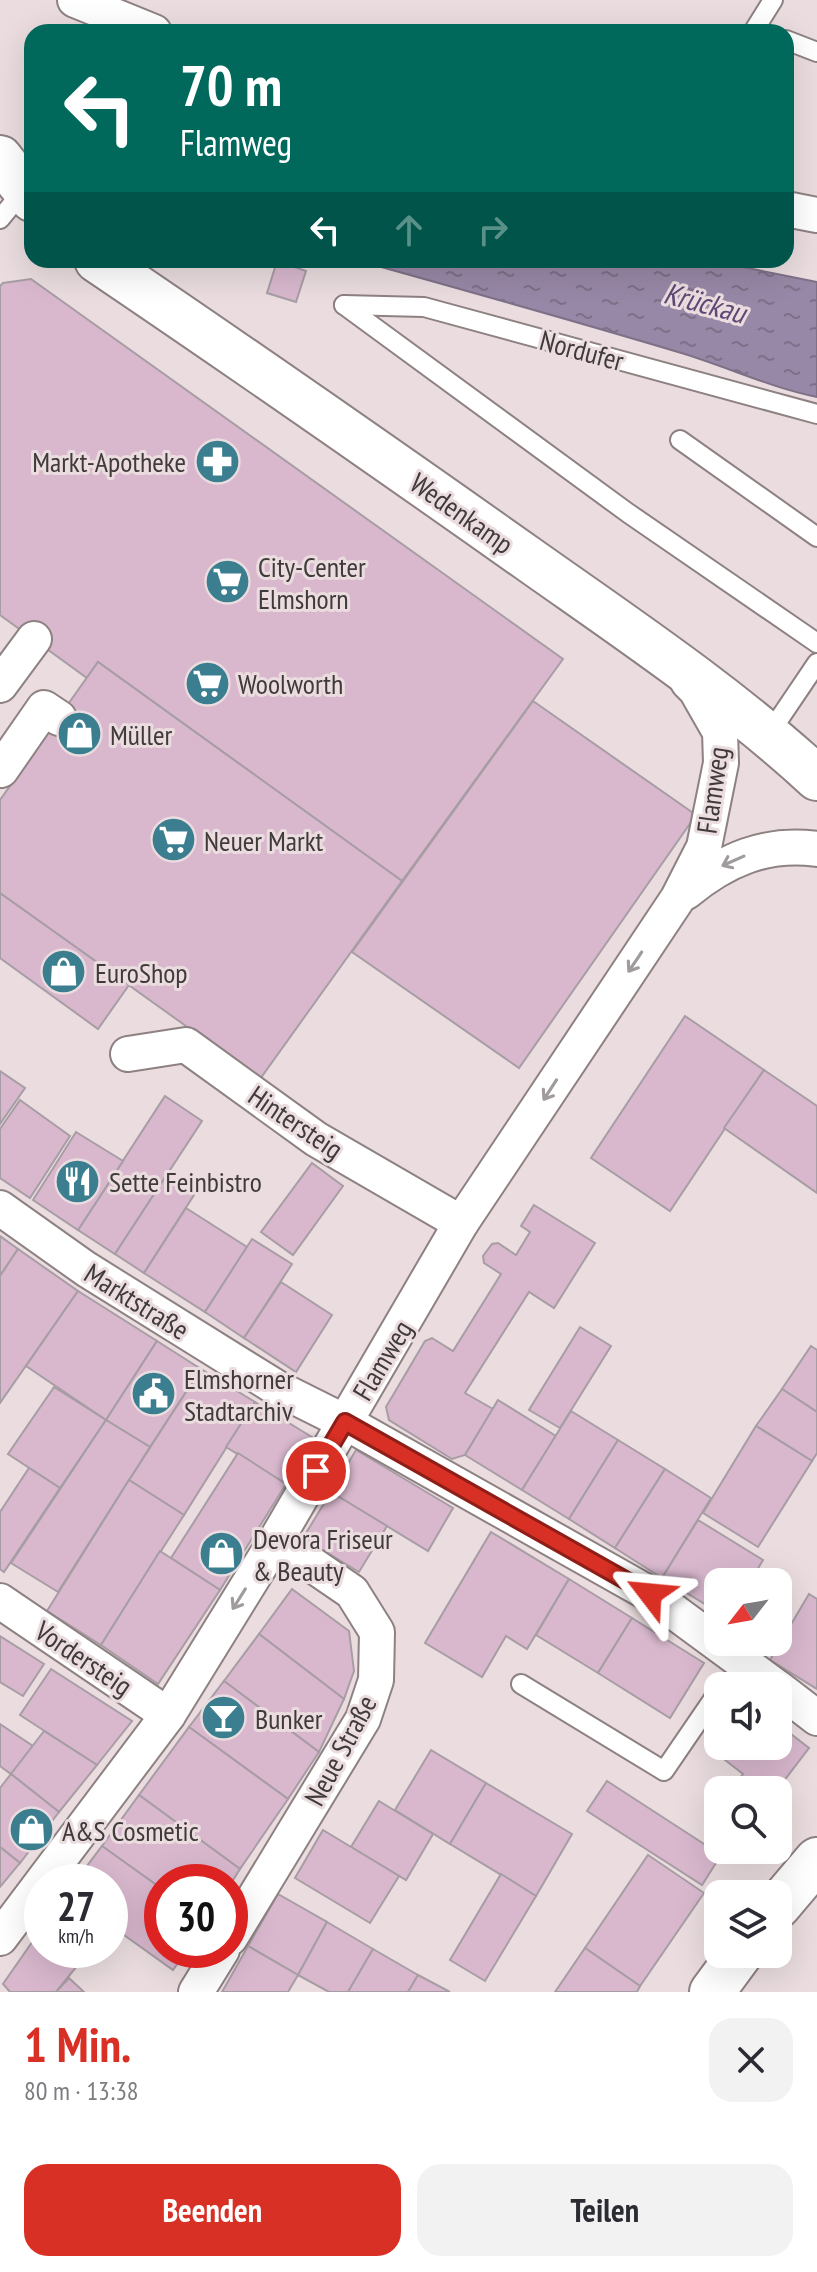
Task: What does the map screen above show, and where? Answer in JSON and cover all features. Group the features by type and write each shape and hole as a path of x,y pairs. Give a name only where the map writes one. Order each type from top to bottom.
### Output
{"main road":[{"name":"Wedenkamp","path":"109,268 288,389 656,651 769,734 817,778"},
{"path":"792,1889 817,1860"},
{"path":"712,1992 730,1968"}],"street":[{"path":"75,0 134,24"},
{"path":"794,211 817,215"},
{"path":"0,685 34,639"},
{"name":"Flamweg","path":"0,1938 168,1715 276,1540 461,1223 678,898 704,847 721,763 720,732 696,690 656,651"},
{"path":"7,767 44,708 59,718"},
{"name":"Flamweg","path":"678,898 724,864 757,851 798,847 817,849"},
{"name":"Hintersteig","path":"128,1054 186,1045 316,1139 461,1223"},
{"name":"Marktstraße","path":"0,1208 63,1236 277,1388 345,1422 650,1594 732,1672"},
{"name":"Neue Straße","path":"248,1908 363,1719 376,1680 377,1632 352,1592 276,1540"},
{"name":"Vordersteig","path":"0,1601 168,1715"},
{"name":"Marktstraße","path":"792,1699 817,1718"},
{"path":"196,1992 211,1968"}],"lane":[{"path":"761,24 773,0"},
{"path":"794,43 817,52"},
{"name":"Nordufer","path":"817,414 424,307 344,305 628,513 817,643"},
{"path":"680,440 817,537"},
{"path":"769,734 817,663"},
{"path":"521,1684 664,1771 704,1712"}],"water":[{"name":"Krückau","path":"385,268 748,268 817,282 817,397 781,388 678,352"}],"pier":[{"path":"14,99 24,110 24,185 0,185 0,102"}],"building":[{"path":"275,268 306,271 296,302 267,293"},
{"name":"City-Center Elmshorn","path":"31,279 563,659 402,881 98,662 87,678 0,615 0,286"},
{"name":"Neuer Markt","path":"98,662 402,881 260,1079 0,893 0,800"},
{"path":"533,701 696,815 519,1068 352,952"},
{"name":"EuroShop","path":"0,893 129,985 98,1029 0,958"},
{"path":"685,1016 764,1070 670,1211 591,1158"},
{"path":"764,1070 817,1106 817,1193 724,1128"},
{"path":"0,1071 25,1088 0,1124"},
{"path":"165,1096 202,1121 115,1254 78,1230"},
{"path":"20,1100 70,1136 30,1198 0,1178 0,1129"},
{"name":"Sette Feinbistro","path":"76,1132 123,1161 78,1230 33,1200"},
{"path":"312,1163 343,1186 293,1255 261,1232"},
{"path":"166,1176 194,1195 144,1273 115,1254"},
{"path":"534,1205 595,1243 554,1308 529,1292 465,1393 493,1409 465,1455 452,1459 389,1420 386,1407 425,1341 432,1338 453,1351 501,1274 484,1263 483,1256 492,1244 498,1243 516,1255 530,1232 521,1226"},
{"path":"186,1208 247,1247 205,1312 144,1273"},
{"path":"0,1236 18,1249 0,1276"},
{"path":"252,1239 292,1264 244,1338 205,1312"},
{"path":"18,1249 78,1291 0,1403 0,1276"},
{"path":"281,1282 332,1315 296,1372 244,1338"},
{"path":"78,1291 157,1341 106,1420 26,1366"},
{"path":"580,1327 611,1346 560,1428 529,1410"},
{"name":"Elmshorner Stadtarchiv","path":"157,1341 201,1369 150,1447 106,1420"},
{"path":"811,1346 817,1350 817,1412 782,1389"},
{"path":"201,1369 255,1402 184,1515 129,1480"},
{"path":"54,1387 106,1420 60,1488 8,1454"},
{"path":"782,1389 817,1412 817,1453 812,1461 756,1426"},
{"path":"498,1400 556,1436 522,1490 465,1455"},
{"path":"255,1402 315,1439 286,1484 226,1447"},
{"path":"571,1411 618,1440 569,1519 522,1490"},
{"path":"106,1420 150,1447 58,1592 11,1563"},
{"path":"756,1426 812,1461 758,1547 703,1513"},
{"path":"618,1440 665,1469 615,1548 569,1519"},
{"path":"356,1450 453,1508 428,1551 331,1492"},
{"path":"238,1453 286,1484 220,1590 171,1558"},
{"path":"29,1468 60,1488 4,1572 0,1569 0,1512"},
{"path":"665,1469 711,1498 662,1578 615,1548"},
{"path":"129,1480 184,1515 101,1645 47,1611"},
{"path":"331,1492 387,1526 359,1572 303,1538"},
{"path":"698,1520 763,1560 758,1568 704,1568 704,1604 662,1578"},
{"path":"491,1532 569,1579 527,1649 506,1636 482,1677 425,1643"},
{"path":"160,1551 220,1590 158,1684 101,1645"},
{"path":"569,1579 632,1618 598,1673 536,1635"},
{"path":"292,1589 349,1631 354,1671 344,1699 259,1634"},
{"path":"809,1594 817,1599 817,1689 770,1660 772,1656 792,1656 792,1623"},
{"path":"632,1618 704,1663 670,1718 598,1673"},
{"path":"259,1634 344,1699 319,1752 224,1681"},
{"path":"0,1636 44,1664 23,1696 0,1682"},
{"path":"51,1669 132,1721 97,1765 20,1715"},
{"path":"224,1681 319,1752 288,1799 189,1727"},
{"path":"0,1724 33,1746 11,1774 0,1766"},
{"path":"189,1727 288,1799 243,1864 233,1864 139,1795"},
{"path":"44,1731 97,1765 59,1812 11,1774"},
{"path":"792,1735 809,1748 788,1776 742,1776 743,1774 725,1760 792,1760"},
{"path":"431,1750 486,1783 450,1844 395,1810"},
{"path":"11,1774 59,1812 20,1863 0,1847 0,1788"},
{"path":"607,1781 704,1844 704,1864 715,1864 702,1885 587,1811"},
{"path":"486,1783 572,1834 536,1896 450,1844"},
{"path":"139,1795 233,1864 144,1864 144,1876 102,1846"},
{"path":"379,1801 433,1834 406,1880 351,1847"},
{"path":"323,1830 399,1876 370,1923 295,1878"},
{"path":"102,1846 127,1864 88,1864"},
{"path":"0,1847 20,1863 0,1887"},
{"path":"648,1855 704,1893 640,1986 585,1948"},
{"path":"128,1865 144,1876 144,1949 128,1938"},
{"path":"501,1874 536,1896 485,1981 450,1960"},
{"path":"278,1894 327,1922 298,1975 248,1946"},
{"path":"327,1922 373,1949 348,1992 329,1992 298,1975"},
{"path":"248,1946 298,1975 288,1992 222,1992 236,1968 248,1968"},
{"path":"585,1948 640,1986 637,1992 555,1992"},
{"path":"373,1949 418,1975 408,1992 348,1992"},
{"path":"24,1954 24,1968 75,1968 56,1992 10,1992 3,1984"},
{"path":"418,1975 450,1992 408,1992"},
{"path":"69,1978 84,1992 56,1992"}],"place":[{"name":"Markt-Apotheke","path":"217,461"},
{"name":"City-Center Elmshorn","path":"227,582"},
{"name":"Woolworth","path":"207,683"},
{"name":"Müller","path":"79,734"},
{"name":"Neuer Markt","path":"173,840"},
{"name":"EuroShop","path":"64,972"},
{"name":"Sette Feinbistro","path":"78,1181"},
{"name":"Elmshorner Stadtarchiv","path":"153,1394"},
{"name":"Devora Friseur & Beauty","path":"222,1554"},
{"name":"Bunker","path":"224,1718"},
{"name":"A&S Cosmetic","path":"31,1830"}],"route":[{"path":"316,1471 345,1422 650,1594"}]}
